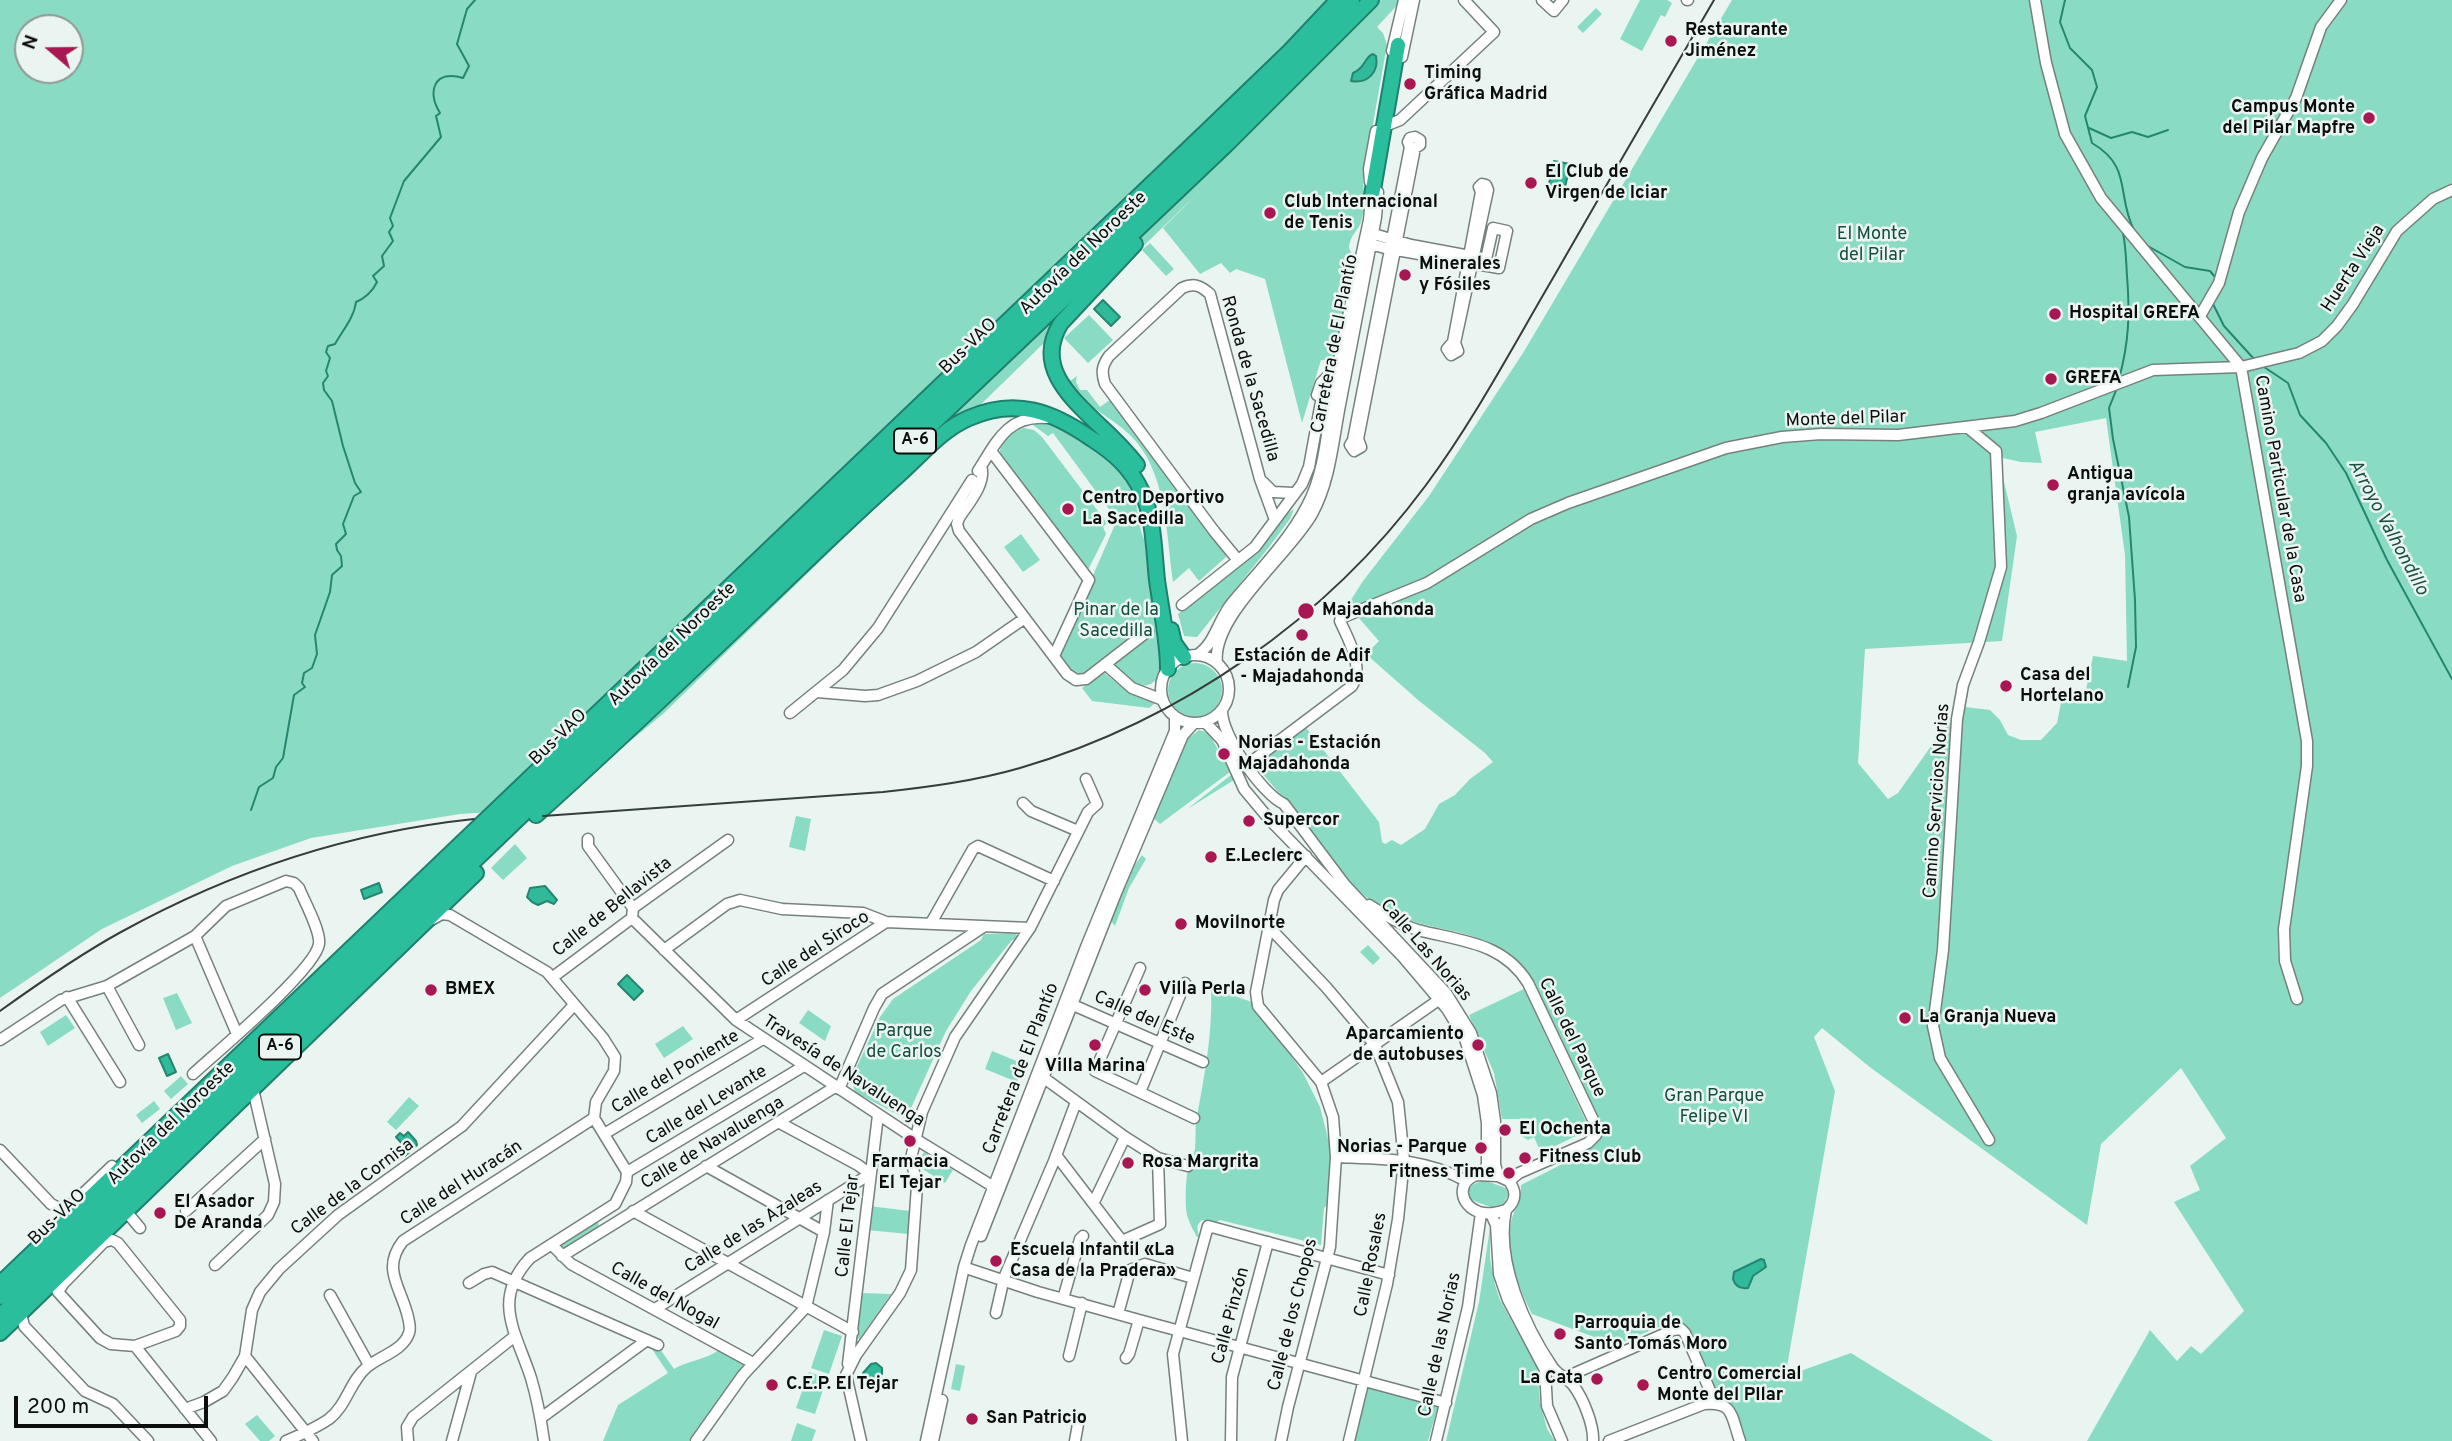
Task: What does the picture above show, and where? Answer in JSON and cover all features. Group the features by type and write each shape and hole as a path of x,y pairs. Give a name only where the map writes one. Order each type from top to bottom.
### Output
{"highway":[{"path":"1142,192 1184,144 1325,0"},
{"name":"Autovía del Noroeste","path":"0,1284 1290,51 1338,0"},
{"path":"861,509 1338,44 1363,2"},
{"name":"Autovía del Noroeste","path":"11,1323 562,778 1226,145 1363,2"},
{"name":"Bus-VAO","path":"0,1297 41,1261 1298,58 1363,2"},
{"path":"1374,197 1398,45"},
{"path":"1149,229 1061,323 1054,336 1052,358 1057,377 1068,395 1129,456 1147,481 1153,497 1169,625 1174,643 1191,656"},
{"path":"562,778 572,775 587,762 947,430 982,413 1006,408 1032,410 1059,418 1080,430 1123,462 1132,472 1146,500 1168,645 1165,675"},
{"path":"11,1323 56,1287 125,1210 251,1097 473,875 641,721 796,570"},
{"path":"112,1166 282,1007 290,1006"},
{"path":"0,1303 41,1261"}],"street":[{"name":"Carretera de El Plantío","path":"1191,656 1208,647 1224,613 1280,547 1308,505 1320,467 1334,386 1376,217 1369,169 1404,0"},
{"name":"Carretera de El Plantío","path":"1217,663 1217,647 1230,617 1304,528 1321,494 1366,266 1374,197 1415,0"},
{"path":"1390,124 1400,120 1494,32 1464,0"},
{"path":"1542,0 1555,11 1563,0"},
{"name":"Camino Particular de la Casa","path":"2035,0 2046,63 2066,134 2101,198 2241,367 2307,741 2307,766 2284,929 2285,961 2297,999"},
{"path":"2200,316 2219,283 2239,212 2262,158 2296,98 2320,27 2342,0"},
{"name":"Carretera de El Plantío","path":"1392,244 1359,439 1361,447 1356,452 1350,445 1392,244 1410,147 1408,142 1411,137 1415,137 1420,140 1420,145 1415,148 1392,244"},
{"path":"1471,259 1452,342 1447,349 1453,355 1458,351 1455,343 1471,259 1481,192 1479,187 1485,184 1488,190 1471,259"},
{"name":"Huerta Vieja","path":"2279,359 2322,341 2353,304 2397,231 2432,199 2452,190"},
{"path":"1376,217 1392,244"},
{"path":"1368,241 1471,259 1499,268 1507,231 1493,228 1486,259 1471,259"},
{"path":"1366,266 1377,253 1392,244"},
{"name":"Ronda de la Sacedilla","path":"1237,559 1206,521 1102,376 1104,363 1109,356 1182,288 1192,284 1202,287 1210,294 1261,479 1275,520"},
{"path":"1334,386 1338,384 1344,353 1352,343"},
{"name":"Monte del Pilar","path":"1247,765 1352,686 1356,680 1357,669 1340,619 1444,574 1497,538 1568,503 1726,448 1782,437 1821,434 1898,435 2015,421 2153,370 2241,367 2279,359"},
{"path":"1182,605 1255,547 1296,489 1322,387 1339,365"},
{"path":"1322,387 1330,382 1336,389 1330,439 1332,448"},
{"path":"1322,387 1332,404"},
{"path":"790,713 843,670 878,628 1000,436 1008,428 1022,420 1046,418 1080,430"},
{"name":"Camino Servicios Norias","path":"1967,427 1996,451 2001,567 1979,642 1962,685 1957,719 1943,950 1933,1026 1940,1058 1989,1140"},
{"path":"991,451 1089,580 1054,656"},
{"path":"981,466 982,481 957,524 959,531 1067,674 1076,680 1086,679 1148,631"},
{"path":"1261,479 1283,508"},
{"path":"1273,492 1296,489"},
{"path":"1271,505 1283,508"},
{"path":"817,692 878,695 976,652 1025,618"},
{"path":"1105,664 1132,688 1163,700 1175,717 1199,723 1222,710 1227,701 1228,681 1217,663 1191,656 1143,691"},
{"path":"1163,700 1165,675"},
{"name":"Calle Las Norias","path":"1222,710 1223,726 1247,765 1278,802 1284,804 1361,902 1446,993 1471,1032 1491,1093 1498,1176"},
{"name":"Carretera de El Plantío","path":"926,1441 964,1267 1095,925 1175,731 1175,717"},
{"name":"Carretera de El Plantío","path":"933,1441 969,1269 1116,893 1183,734 1199,723"},
{"name":"Calle Las Norias","path":"1199,723 1222,740 1244,789 1440,999 1465,1039 1479,1079 1487,1123 1487,1164 1483,1175"},
{"path":"861,1441 846,1375 856,1355 900,1293 911,1270 917,1186 911,1158 922,1112 948,1051 963,1024 1030,928 1088,812 1097,804 1086,779"},
{"path":"1278,802 1269,805 1270,818 1284,820 1288,810"},
{"path":"1023,803 1031,811 1078,831"},
{"name":"Travesía de Navaluenga","path":"588,839 588,846 632,913 664,950 736,1020 878,1115 994,1187"},
{"name":"Calle de Bellavista","path":"553,977 728,840"},
{"path":"931,923 973,849 978,846 1054,881"},
{"name":"Calle de los Chopos","path":"1281,1441 1287,1407 1328,1258 1336,1157 1333,1117 1321,1082 1258,1006 1256,992 1274,900 1306,856"},
{"path":"464,922 456,911 455,900 473,875"},
{"path":"0,1040 67,997 107,986 195,936 226,906 289,881 299,888 316,930 319,945 295,980 193,1074"},
{"name":"Calle del Siroco","path":"664,950 727,904 740,900 782,909 863,914 886,922"},
{"name":"Calle del Parque","path":"1361,902 1416,929 1486,946 1517,967 1528,983 1595,1124 1596,1135 1588,1143 1519,1173 1509,1181"},
{"path":"381,966 437,916 447,914 553,977 603,1038 615,1057 614,1071 596,1102 594,1118 627,1172 621,1195 615,1204 600,1215 530,1258 513,1281 508,1314 531,1378 544,1441"},
{"path":"886,922 1030,928"},
{"name":"Calle del Siroco","path":"736,1020 886,922"},
{"path":"837,1088 882,994 983,927"},
{"name":"Calle Rosales","path":"1269,927 1326,987 1374,1045 1398,1102 1404,1160 1398,1219 1388,1275 1349,1441"},
{"path":"1401,944 1406,932 1416,929"},
{"path":"195,936 237,1034"},
{"path":"1140,968 1095,1071 1194,1118"},
{"path":"1140,1091 1185,983"},
{"path":"107,986 139,1045"},
{"path":"67,997 120,1082"},
{"path":"1321,1082 1440,999"},
{"name":"Calle de la Cornisa","path":"185,1409 223,1391 245,1356 252,1310 260,1292 278,1269 338,1215 462,1126 574,1005"},
{"name":"Calle del Este","path":"1073,1005 1203,1062"},
{"path":"230,1019 251,1020"},
{"name":"Calle del Poniente","path":"604,1134 763,1038"},
{"name":"Calle del Levante","path":"627,1172 804,1066"},
{"path":"1044,1078 1158,1158 1188,1166"},
{"name":"Calle de Navaluenga","path":"562,1256 837,1088"},
{"path":"215,1265 268,1215 274,1202 275,1184 265,1139 251,1097"},
{"path":"996,1313 1003,1280 1076,1102"},
{"name":"Calle El Tejar","path":"846,1375 878,1115"},
{"name":"Calle del Huracán","path":"286,1441 337,1412 360,1373 402,1344 409,1333 406,1311 391,1268 395,1252 404,1241 594,1118"},
{"path":"780,1123 858,1164 870,1174"},
{"path":"1094,1202 1125,1136"},
{"path":"186,1211 265,1139"},
{"path":"0,1150 51,1205 59,1208 66,1208 112,1166"},
{"path":"1056,1155 1122,1241 1160,1224 1158,1158"},
{"path":"1336,1157 1404,1160 1432,1165 1466,1181"},
{"path":"706,1167 824,1231"},
{"name":"Calle de las Azaleas","path":"655,1309 870,1174"},
{"path":"1562,1441 1546,1406 1545,1370 1508,1300 1499,1274 1496,1225 1486,1213 1467,1205 1463,1199 1463,1187 1470,1178 1498,1176 1509,1181 1515,1194 1514,1201 1506,1210 1503,1225 1508,1272 1515,1297 1552,1366 1573,1386 1581,1400 1592,1427 1593,1441"},
{"path":"696,1441 753,1363 806,1307 824,1231 828,1200"},
{"path":"125,1210 140,1228"},
{"path":"1486,1213 1506,1210"},
{"path":"633,1211 806,1307 852,1336 857,1345 864,1345"},
{"name":"Calle de las Norias","path":"1436,1441 1468,1307 1486,1213"},
{"path":"600,1215 607,1227"},
{"path":"1182,1441 1173,1354 1208,1226 1388,1275"},
{"path":"1063,1298 1083,1236"},
{"path":"112,1240 118,1242 180,1320 180,1326 176,1331 135,1346 107,1342 56,1287 104,1242 112,1240"},
{"name":"Calle Pinzón","path":"1231,1441 1232,1377 1268,1242"},
{"name":"Calle del Nogal","path":"552,1245 571,1264 753,1363"},
{"path":"1118,1314 1130,1270 1145,1264 1193,1279"},
{"path":"969,1269 1139,1320 1446,1402"},
{"path":"469,1283 492,1272 658,1345"},
{"path":"330,1295 369,1365"},
{"path":"1069,1356 1082,1303"},
{"path":"1126,1358 1139,1320"},
{"path":"11,1323 85,1391 113,1405 148,1441"},
{"path":"1546,1386 1550,1381 1673,1329 1681,1329 1711,1393 1710,1399 1704,1404 1609,1441"},
{"path":"408,1441 407,1427 413,1417 515,1336"},
{"path":"541,1418 647,1340"},
{"path":"135,1346 211,1441"},
{"path":"245,1356 313,1441"},
{"path":"452,1441 472,1372"},
{"path":"1704,1404 1724,1404 1729,1410 1740,1441"},
{"path":"1075,1441 1078,1424"}],"green space":[{"path":"0,0 1402,0 1377,27 1383,33 1387,45 1363,180 1362,217 1349,248 1354,258 1336,361 1321,360 1302,423 1265,279 1236,269 1230,273 1221,263 1200,274 1163,228 1200,191 663,714 549,808 460,814 311,838 232,866 102,929 0,998"},
{"path":"1640,0 1667,0 1672,3 1665,17 1661,15 1642,51 1620,39"},
{"name":"El Monte del Pilar","path":"1732,0 2452,0 2452,1441 2087,1441 2150,1330 2177,1361 2191,1346 2201,1354 2244,1311 2174,1202 2200,1190 2190,1166 2226,1138 2181,1068 2101,1144 2087,1225 1871,1068 1822,1028 1814,1037 1835,1091 1786,1372 1795,1373 1851,1353 1993,1441 1743,1441 1720,1400 1690,1331 1682,1325 1670,1328 1668,1323 1616,1345 1532,1314 1511,1258 1511,1222 1521,1185 1590,1150 1599,1136 1524,969 1490,943 1409,920 1372,902 1345,875 1254,764 1304,725 1379,822 1382,842 1385,844 1392,840 1401,845 1425,829 1439,804 1455,795 1470,779 1493,762 1366,654 1379,641 1351,609 1349,603 1429,496 1523,353","holes":["2106,418 2125,555 2127,661 2093,656 2085,695 2063,692 2057,723 2041,740 2021,740 2008,735 2000,720 1990,710 1965,707 1941,732 1898,793 1888,799 1858,763 1865,649 2002,641 2017,536 1998,457 2042,463 2035,432"]},
{"path":"1596,8 1602,14 1583,33 1577,27"},
{"path":"1150,243 1174,269 1166,276 1142,250"},
{"path":"1089,315 1113,340 1088,363 1064,338"},
{"path":"1077,376 1076,382 1080,390 1087,390 1100,407 1111,399 1225,552 1226,557 1199,581 1189,568 1173,582 1163,503 1151,465 1142,448 1129,434 1073,391 1067,383"},
{"name":"Pinar de la Sacedilla","path":"1030,423 1054,425 1077,436 1109,460 1131,487 1141,531 1147,544 1154,610 1162,649 1162,669 1150,684 1142,686 1134,683 1106,660 1078,677 1058,656 1117,520 1053,433 1048,436"},
{"name":"Centro Deportivo La Sacedilla","path":"1024,428 1034,430 1042,437 1107,523 1103,527 1106,534 1087,572 1000,456 1001,445 1006,437"},
{"path":"1294,509 1290,519 1266,551 1197,637 1184,636 1178,614 1258,550 1284,516"},
{"path":"1021,534 1040,560 1023,572 1004,547"},
{"path":"1195,663 1214,671 1222,690 1214,709 1195,717 1176,709 1168,690 1176,671"},
{"path":"1102,671 1130,694 1158,701 1149,708 1092,701 1082,688"},
{"path":"1199,730 1209,733 1230,772 1160,824 1153,818 1186,740"},
{"path":"1231,775 1234,780 1189,808 1191,806"},
{"path":"796,816 811,819 805,851 789,847"},
{"path":"515,844 527,858 503,880 491,868"},
{"path":"1142,855 1146,859 1129,888 1115,926 1111,921 1134,866"},
{"name":"Parque de Carlos","path":"1016,933 1018,939 1012,940 971,991 946,1031 906,1119 855,1092 851,1079 880,1017 893,999 981,940 984,934"},
{"path":"1368,945 1380,958 1373,965 1360,952"},
{"path":"1211,988 1252,1002 1285,1042 1285,1047 1303,1073 1320,1107 1331,1150 1329,1203 1324,1208 1321,1245 1220,1220 1214,1223 1202,1220 1198,1225 1197,1237 1190,1222 1186,1211 1186,1179 1195,1149 1196,1122 1211,1022"},
{"path":"1524,989 1588,1126 1586,1131 1541,1153 1534,1137 1528,1140 1520,1135 1520,1119 1502,1119 1494,1073 1469,1015"},
{"path":"177,993 192,1023 176,1030 163,998"},
{"path":"808,1010 831,1026 825,1041 799,1023"},
{"path":"66,1015 75,1028 48,1046 40,1032"},
{"path":"683,1026 693,1039 664,1058 655,1044"},
{"path":"992,1051 1024,1064 1017,1082 985,1069"},
{"path":"181,1076 188,1084 171,1099 164,1091"},
{"path":"409,1097 419,1106 396,1130 387,1122"},
{"path":"154,1101 160,1109 142,1123 136,1115"},
{"path":"924,1152 953,1170 945,1183 916,1165"},
{"path":"1486,1181 1506,1188 1508,1195 1503,1204 1491,1207 1471,1200 1471,1186"},
{"path":"869,1206 910,1211 908,1234 867,1230"},
{"path":"598,1222 599,1227 565,1248 562,1247 562,1243"},
{"path":"1490,1228 1490,1259 1495,1285 1500,1300 1537,1367 1540,1402 1547,1429 1555,1441 1446,1441 1479,1302"},
{"path":"861,1293 891,1294 860,1339 856,1338"},
{"path":"824,1330 842,1336 829,1374 811,1368"},
{"path":"650,1346 660,1349 674,1369 719,1350 744,1364 689,1441 603,1441 618,1405 668,1373"},
{"path":"956,1364 965,1366 960,1391 951,1389"},
{"path":"809,1372 827,1378 815,1414 796,1408"},
{"path":"1366,1386 1438,1406 1428,1441 1354,1441"},
{"path":"257,1415 275,1436 269,1441 260,1441 245,1424"},
{"path":"797,1423 816,1430 812,1441 791,1441"}],"shaded area":[{"path":"1373,54 1376,56 1376,67 1371,76 1362,81 1351,81 1353,73"},
{"path":"1554,161 1570,164 1563,197 1547,193"},
{"path":"1103,300 1120,317 1111,326 1094,309"},
{"path":"379,883 382,892 364,899 361,890"},
{"path":"545,886 557,900 554,904 547,901 538,905 527,897 530,888"},
{"path":"627,975 643,991 634,1000 618,984"},
{"path":"168,1054 176,1072 167,1076 159,1058"},
{"path":"408,1132 417,1145 405,1156 400,1151 404,1146 396,1137 400,1133 404,1136"},
{"path":"1761,1259 1766,1267 1753,1276 1748,1288 1737,1285 1733,1279 1734,1272"},
{"path":"876,1363 882,1368 882,1374 873,1378 870,1384 863,1384 863,1373 871,1364"}],"waterway":[{"path":"251,810 259,787 273,778 276,767 283,758 294,695 305,687 302,683 304,673 312,668 317,654 315,635 330,592 332,575 342,566 336,544 346,534 343,524 354,496 361,492 355,483 343,446 332,401 324,390 323,383 328,376 326,371 330,358 326,352 328,346 335,344 353,313 356,302 368,294 377,282 373,276 384,266 382,256 393,241 389,232 393,226 390,218 404,181 441,137 436,116 440,113 434,90 440,79 453,76 463,78 469,66 457,44 467,9 475,0"},
{"name":"Arroyo Valhondillo","path":"2065,0 2060,22 2070,48 2092,70 2097,87 2085,116 2092,143 2105,152 2119,172 2134,230"},
{"path":"2089,128 2111,138 2132,132 2148,137 2168,130"},
{"path":"2119,379 2127,340 2128,316 2123,233"},
{"name":"Arroyo Valhondillo","path":"2146,245 2185,267 2210,271 2215,281"},
{"name":"Arroyo Valhondillo","path":"2212,302 2224,326 2254,359"},
{"name":"Arroyo Valhondillo","path":"2264,367 2288,383 2300,415 2326,443 2346,473 2387,560 2452,679"},
{"path":"2117,388 2109,408 2129,517 2135,600 2136,647 2128,687"}],"railway":[{"path":"543,816 883,792 986,777 1079,748 1137,723 1193,693 1246,659 1296,621 1343,579 1387,534 1444,460 1492,383 1714,0"},
{"path":"0,1011 121,932 162,910 248,873 292,858 382,834 474,819"}],"place":[{"name":"Restaurante Jiménez","path":"1671,41"},
{"name":"Timing Gráfica Madrid","path":"1410,84"},
{"name":"Campus Monte del Pilar Mapfre","path":"2369,118"},
{"name":"El Club de Virgen de Iciar","path":"1531,183"},
{"name":"Club Internacional de Tenis","path":"1270,213"},
{"name":"Minerales y Fósiles","path":"1405,275"},
{"name":"Hospital GREFA","path":"2055,314"},
{"name":"GREFA","path":"2051,379"},
{"name":"Antigua granja avícola","path":"2053,485"},
{"name":"Centro Deportivo La Sacedilla","path":"1068,509"},
{"name":"Majadahonda","path":"1306,611"},
{"name":"Estación de Adif - Majadahonda","path":"1302,635"},
{"name":"Casa del Hortelano","path":"2006,686"},
{"name":"Norias - Estación Majadahonda","path":"1224,754"},
{"name":"Supercor","path":"1249,821"},
{"name":"E.Leclerc","path":"1211,857"},
{"name":"Movilnorte","path":"1181,924"},
{"name":"BMEX","path":"431,990"},
{"name":"Villa Perla","path":"1145,990"},
{"name":"La Granja Nueva","path":"1905,1018"},
{"name":"Villa Marina","path":"1095,1045"},
{"name":"Aparcamiento de autobuses","path":"1478,1045"},
{"name":"El Ochenta","path":"1505,1130"},
{"name":"Farmacia El Tejar","path":"910,1141"},
{"name":"Norias - Parque","path":"1481,1148"},
{"name":"Fitness Club","path":"1525,1158"},
{"name":"Rosa Margrita","path":"1128,1163"},
{"name":"Fitness Time","path":"1509,1173"},
{"name":"El Asador De Aranda","path":"160,1213"},
{"name":"Escuela Infantil «La Casa de la Pradera»","path":"996,1261"},
{"name":"Parroquia de Santo Tomás Moro","path":"1560,1334"},
{"name":"La Cata","path":"1597,1379"},
{"name":"C.E.P. El Tejar","path":"772,1385"},
{"name":"Centro Comercial Monte del PIlar","path":"1643,1385"},
{"name":"San Patricio","path":"972,1419"}],"park label":[{"name":"Gran Parque Felipe VI","path":"1714,1107"}]}
